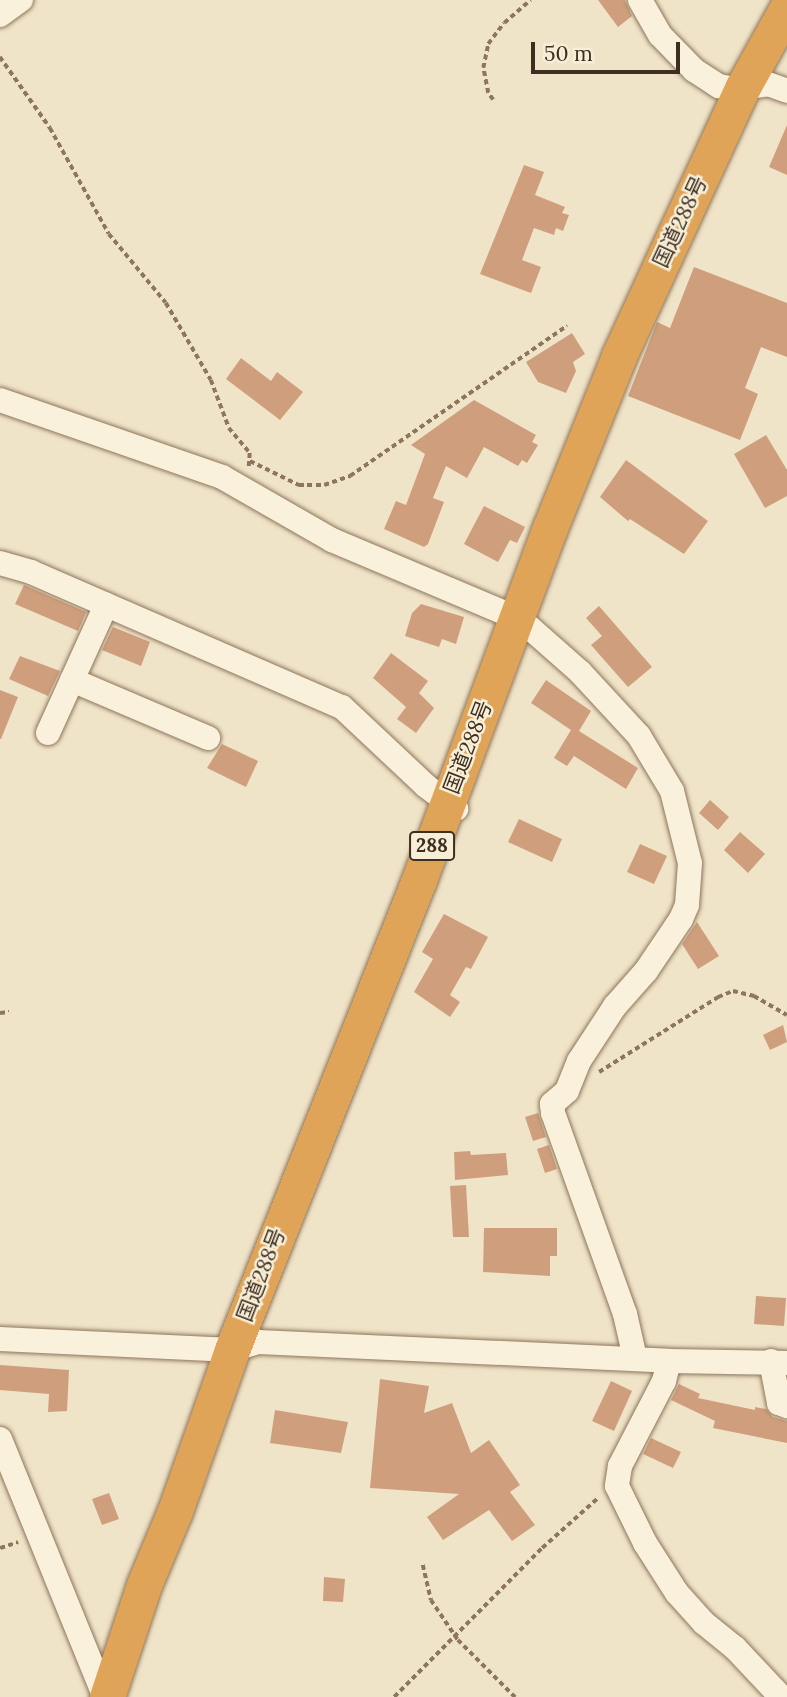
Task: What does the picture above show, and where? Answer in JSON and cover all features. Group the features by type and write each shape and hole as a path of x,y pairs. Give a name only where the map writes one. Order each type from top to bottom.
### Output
{"highway":[{"name":"国道288号","path":"764,88 787,8"},
{"name":"国道288号","path":"106,1697 144,1586 245,1346 523,622 619,356 764,88 787,37"},
{"name":"国道288号","path":"121,1697 245,1346"}],"street":[{"path":"0,15 21,0"},
{"path":"640,0 660,35 694,70 719,86 734,89 764,88"},
{"path":"0,400 117,439 244,487 332,540 523,622 580,673 639,736 652,755 672,791 690,863 687,905 662,949 592,1039 579,1060 567,1091 552,1104 620,1301 635,1358"},
{"path":"0,563 106,605 342,707 452,806"},
{"path":"48,733 106,605"},
{"path":"72,680 208,738"},
{"path":"0,1339 669,1361 779,1362 779,1403 787,1406"},
{"path":"669,1361 664,1381 620,1466 617,1486 645,1543 677,1593 704,1623 754,1667 780,1697"},
{"path":"0,1438 106,1697"}],"path":[{"path":"493,100 488,93 483,68 488,44 504,23 530,0"},
{"path":"0,57 50,128 109,234 166,303 211,380 229,428 250,453 244,487"},
{"path":"250,461 299,485 324,485 351,476 567,326"},
{"path":"567,1091 718,997 733,991 754,996 787,1015"},
{"path":"0,1013 9,1012"},
{"path":"394,1697 542,1548 610,1488 617,1486"},
{"path":"423,1565 432,1600 455,1636 469,1654 515,1697"}],"building":[{"path":"598,0 625,0 632,16 618,27"},
{"path":"787,125 787,175 769,167"},
{"path":"524,165 544,172 535,195 565,207 562,213 569,215 563,231 556,228 554,235 534,228 522,260 541,267 531,293 480,274"},
{"path":"694,267 787,303 787,357 761,347 745,388 758,394 740,440 628,396 657,322 670,328"},
{"path":"572,333 585,354 573,362 576,371 566,393 538,382 526,362"},
{"path":"241,358 271,381 277,372 303,392 280,420 226,379"},
{"path":"474,400 536,435 532,442 538,445 527,463 522,460 518,466 484,447 467,478 446,466 433,498 444,502 428,544 424,547 384,529 396,501 406,505 425,454 411,445"},
{"path":"766,435 787,470 787,496 765,508 734,454"},
{"path":"626,460 708,521 684,554 630,519 628,521 600,497"},
{"path":"484,506 525,527 517,543 510,540 498,562 464,544"},
{"path":"24,585 86,612 78,631 15,604"},
{"path":"421,604 464,617 456,644 442,639 439,647 405,636 412,613"},
{"path":"599,606 652,667 628,687 591,645 602,636 586,618"},
{"path":"113,627 150,642 141,666 102,650"},
{"path":"391,653 428,681 419,693 434,708 416,733 397,719 406,707 373,678"},
{"path":"20,656 60,671 48,696 9,679"},
{"path":"546,680 591,711 579,731 638,768 626,789 574,756 567,766 554,758 571,730 531,703"},
{"path":"0,690 18,697 1,739 0,739"},
{"path":"222,744 258,761 246,787 207,768"},
{"path":"710,800 729,817 718,830 699,813"},
{"path":"519,819 562,839 552,862 508,842"},
{"path":"740,832 765,854 748,873 724,850"},
{"path":"640,844 667,856 654,884 627,872"},
{"path":"444,914 488,937 471,969 466,967 450,995 460,1002 450,1017 414,992 433,959 422,952"},
{"path":"697,922 719,956 698,969 682,944"},
{"path":"783,1025 787,1042 770,1050 763,1035"},
{"path":"538,1113 546,1137 533,1141 525,1117"},
{"path":"549,1145 557,1169 545,1173 537,1149"},
{"path":"470,1151 471,1155 506,1153 508,1175 455,1180 454,1152"},
{"path":"466,1185 469,1237 453,1237 450,1186"},
{"path":"484,1228 557,1228 557,1256 550,1256 550,1276 483,1272"},
{"path":"756,1296 786,1298 784,1326 754,1324"},
{"path":"0,1365 69,1370 67,1411 48,1412 49,1394 0,1390"},
{"path":"380,1379 429,1386 424,1413 452,1403 471,1453 489,1440 520,1485 510,1492 535,1525 512,1541 489,1510 443,1540 427,1517 459,1494 370,1488"},
{"path":"611,1381 632,1391 614,1431 592,1421"},
{"path":"679,1384 700,1394 698,1398 755,1410 755,1407 766,1409 773,1417 787,1421 787,1443 713,1428 715,1421 671,1400"},
{"path":"275,1410 348,1422 341,1453 270,1443"},
{"path":"651,1438 681,1452 673,1468 643,1454"},
{"path":"109,1493 119,1519 102,1525 92,1499"},
{"path":"324,1577 345,1579 343,1602 323,1601"}]}
